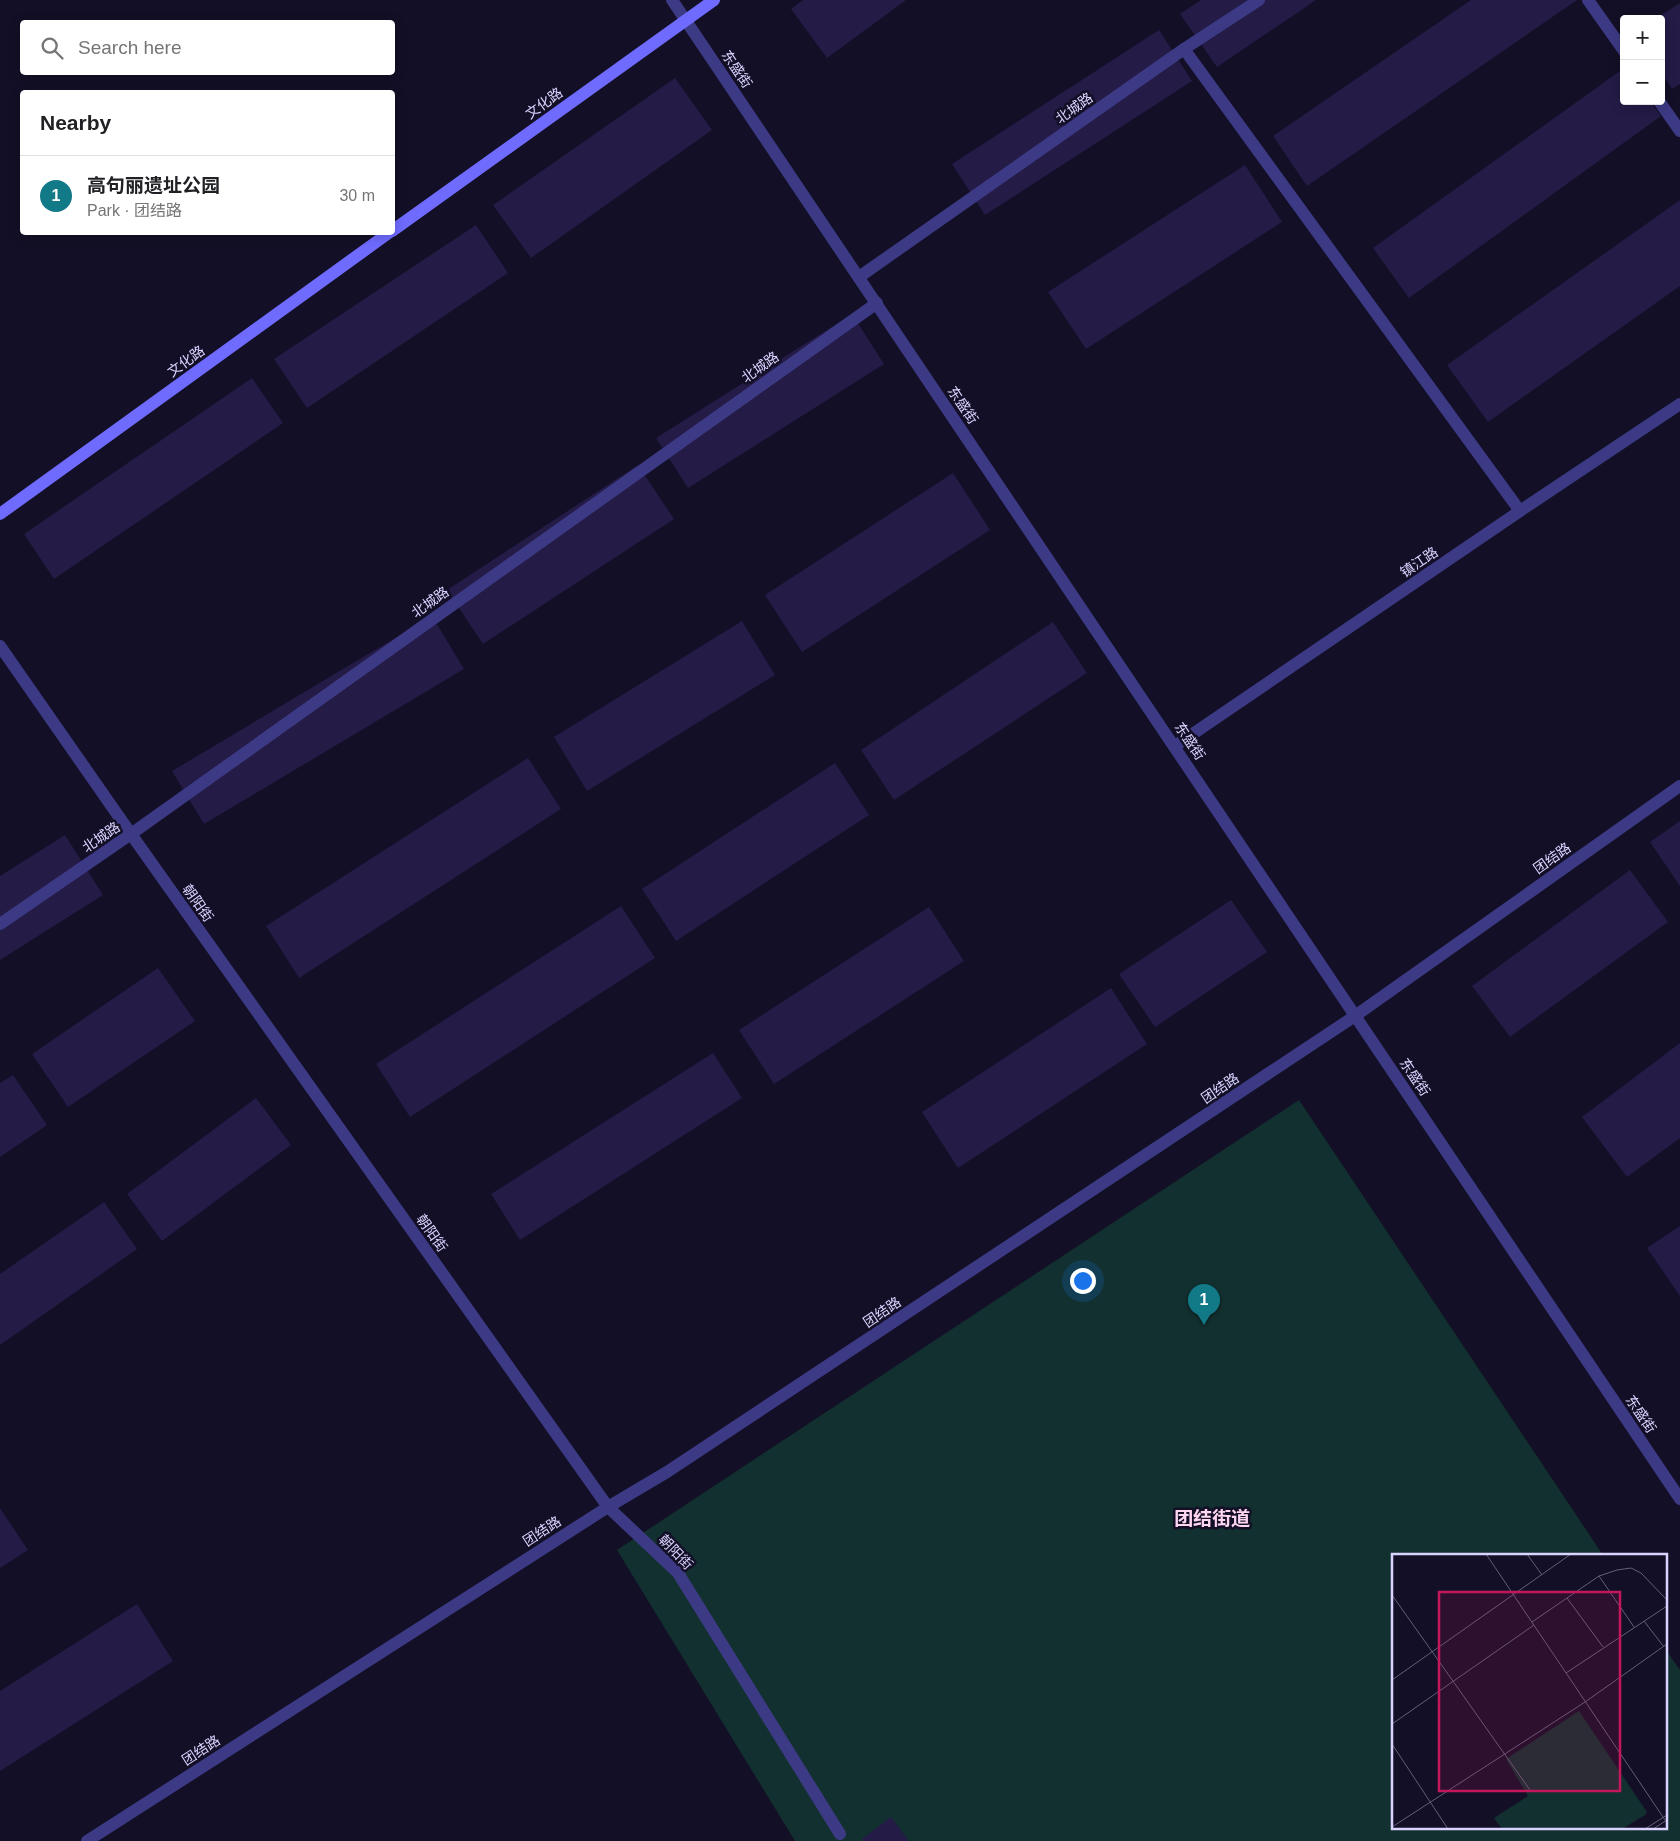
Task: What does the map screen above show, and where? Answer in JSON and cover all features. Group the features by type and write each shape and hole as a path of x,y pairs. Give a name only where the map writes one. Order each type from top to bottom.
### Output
{"main road":[{"name":"文化路","path":"395,229 714,0"},
{"name":"文化路","path":"0,514 387,235"}],"street":[{"name":"东盛街","path":"672,0 1680,1499"},
{"name":"北城路","path":"859,277 1184,50 1259,0"},
{"path":"1588,0 1620,45"},
{"path":"1184,50 1520,511"},
{"path":"1662,105 1680,131"},
{"name":"北城路","path":"0,924 131,834 877,303"},
{"name":"镇江路","path":"1175,746 1680,404"},
{"name":"朝阳街","path":"0,646 608,1507 678,1573 840,1834"},
{"name":"团结路","path":"86,1841 608,1507 667,1472 1355,1016 1680,786"}],"green space":[{"path":"1299,1100 1602,1554 1392,1554 1392,1828 1668,1828 1668,1653 1680,1670 1680,1841 795,1841 617,1550"}],"building":[{"path":"803,0 906,0 827,58 791,9"},
{"path":"1201,0 1316,0 1217,67 1180,14"},
{"path":"1471,0 1577,0 1307,186 1273,136"},
{"path":"1680,3 1680,84 1672,89 1665,78 1665,15 1661,15"},
{"path":"1159,30 1192,81 985,215 952,164"},
{"path":"1620,71 1620,105 1653,105 1661,116 1409,298 1373,248"},
{"path":"675,78 712,130 531,258 493,205"},
{"path":"1245,165 1282,222 1086,349 1048,292"},
{"path":"1680,200 1680,286 1488,422 1447,365"},
{"path":"476,225 508,273 307,408 274,359"},
{"path":"852,314 884,364 688,488 656,438"},
{"path":"252,378 283,423 54,579 24,534"},
{"path":"638,465 674,519 483,644 447,590"},
{"path":"953,473 990,530 802,652 765,595"},
{"path":"432,616 464,669 204,824 172,771"},
{"path":"742,621 775,675 587,791 554,737"},
{"path":"1053,622 1087,673 894,800 861,750"},
{"path":"528,758 561,809 299,978 266,926"},
{"path":"835,763 869,815 676,941 642,889"},
{"path":"1680,821 1680,886 1650,842"},
{"path":"65,835 103,895 0,960 0,876"},
{"path":"1630,870 1668,922 1510,1037 1472,986"},
{"path":"1231,900 1267,952 1155,1027 1119,974"},
{"path":"621,906 655,958 410,1117 376,1064"},
{"path":"929,907 964,961 774,1084 739,1030"},
{"path":"158,968 195,1021 68,1107 32,1054"},
{"path":"1111,988 1147,1044 958,1168 922,1112"},
{"path":"1680,1043 1680,1138 1627,1177 1582,1117"},
{"path":"713,1053 742,1098 520,1240 491,1194"},
{"path":"13,1075 47,1125 0,1157 0,1083"},
{"path":"256,1098 291,1145 162,1241 127,1194"},
{"path":"104,1202 137,1249 0,1345 0,1274"},
{"path":"1680,1226 1680,1296 1647,1248"},
{"path":"0,1508 28,1550 0,1568"},
{"path":"137,1604 173,1661 0,1771 0,1691"},
{"path":"891,1817 909,1841 863,1841 862,1839"}],"place":[{"name":"高句丽遗址公园","path":"1204,1325"}],"district":[{"name":"团结街道","path":"1212,1518"}]}
